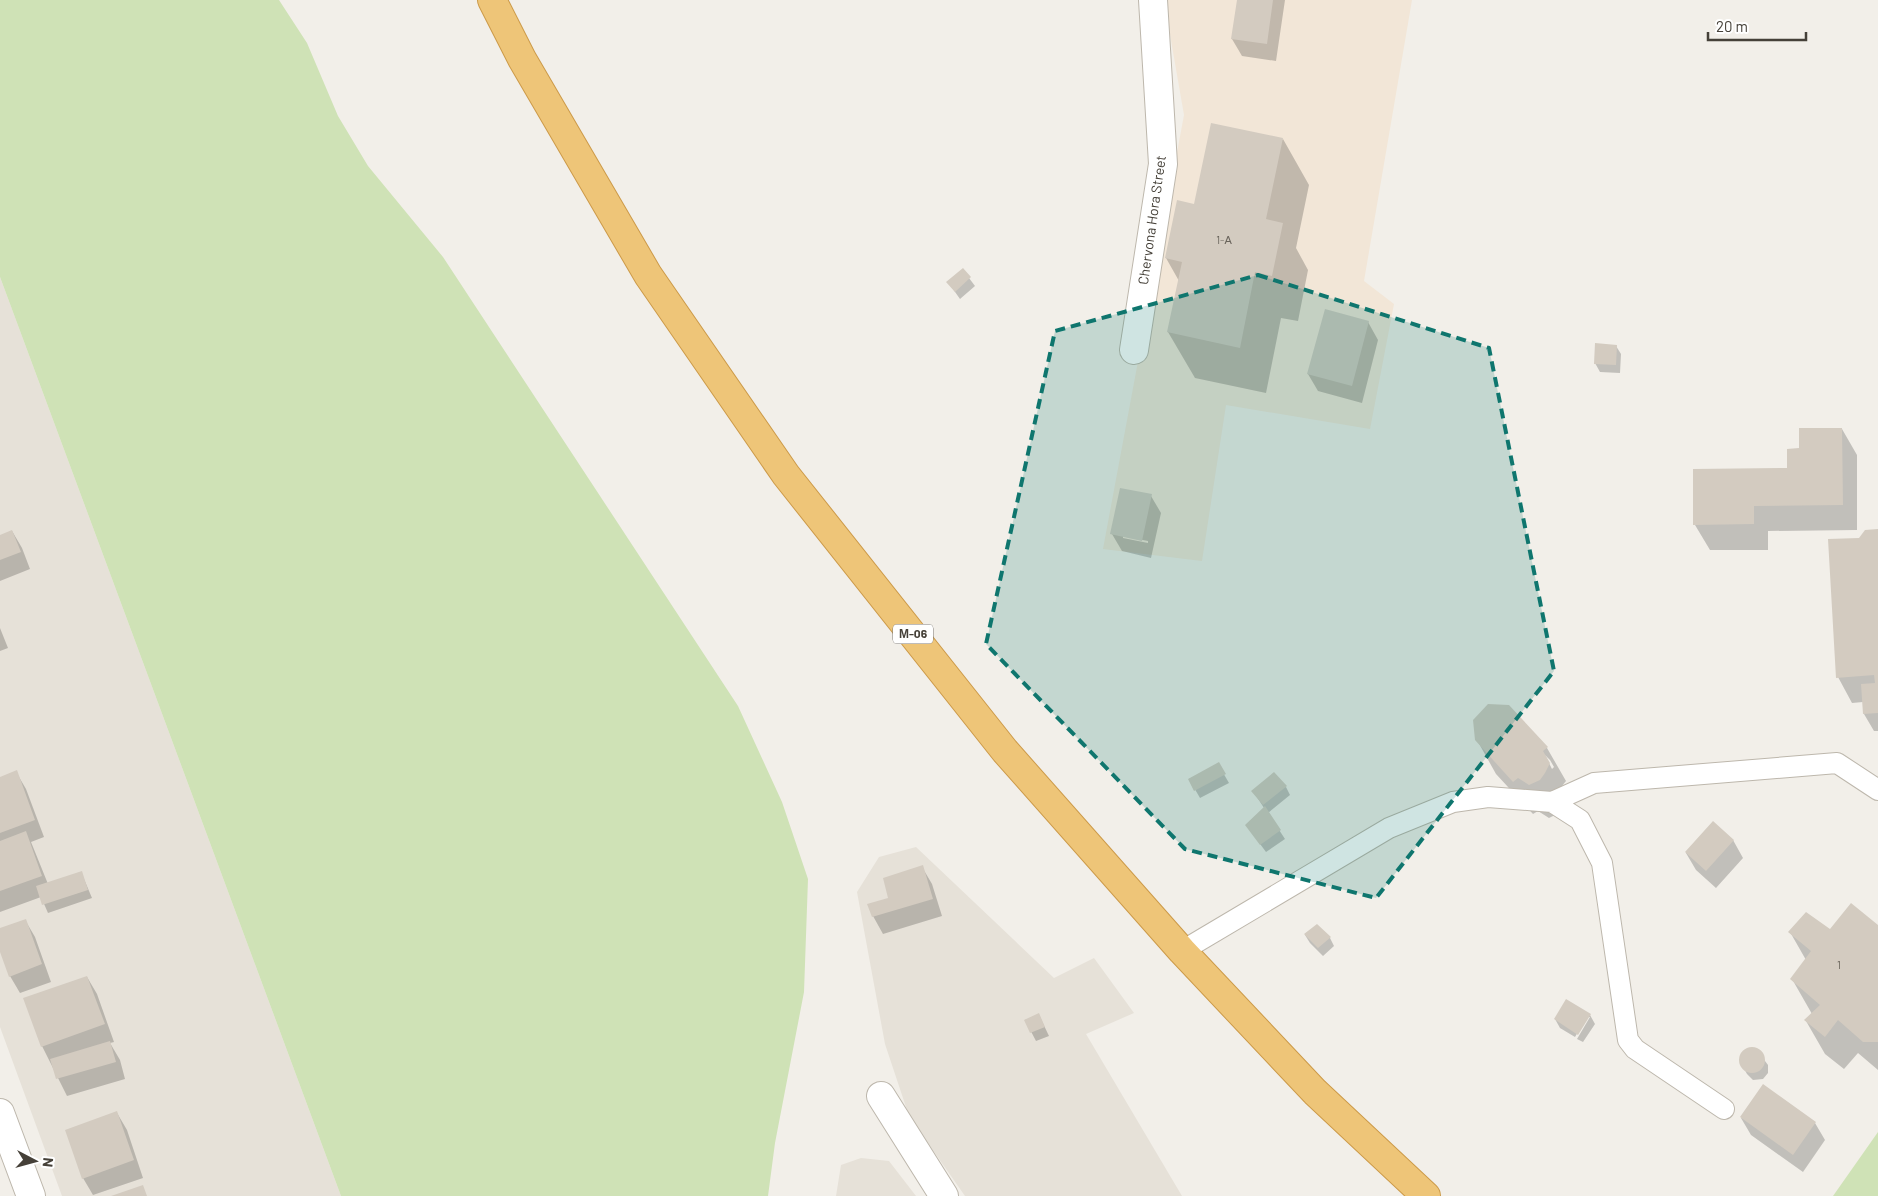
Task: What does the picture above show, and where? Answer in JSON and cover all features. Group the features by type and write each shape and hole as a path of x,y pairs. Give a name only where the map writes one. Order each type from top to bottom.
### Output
{"highway":[{"name":"М-06","path":"492,0 522,59 648,275 786,475 1005,751 1182,951 1315,1092 1426,1196"}],"street":[{"name":"Chervona Hora Street","path":"1134,350 1163,164 1153,0"},
{"path":"881,1096 944,1196"},
{"path":"0,1113 31,1196"}],"lane":[{"path":"1552,802 1594,783 1837,763 1878,790"},
{"path":"1182,951 1389,828 1452,802 1488,797 1552,802 1580,820 1602,863 1628,1040 1635,1049 1724,1109"}],"highlighted area":[{"path":"1258,275 1489,348 1554,671 1376,898 1185,849 986,644 1055,331"}],"shaded area":[{"path":"1164,0 1412,0 1364,281 1394,304 1370,429 1226,405 1202,561 1103,549 1184,115"},
{"path":"0,277 341,1196 62,1196 0,1027"},
{"path":"916,847 1054,978 1094,958 1134,1013 1086,1034 1182,1196 965,1196 909,1116 885,1044 857,892 879,857"},
{"path":"861,1158 889,1161 916,1196 836,1196 841,1165"}],"green space":[{"path":"0,0 279,0 307,43 338,116 368,166 443,257 738,706 782,802 808,879 804,992 775,1143 768,1196 341,1196 0,277"},
{"path":"1878,1132 1878,1196 1833,1196"}],"building":[{"path":"1237,0 1273,0 1267,44 1231,39"},
{"path":"1211,123 1283,138 1266,219 1283,223 1272,276 1255,272 1240,348 1167,332 1182,262 1165,258 1177,200 1194,204"},
{"path":"963,268 971,277 955,292 946,282"},
{"path":"1325,309 1369,321 1352,386 1307,374"},
{"path":"1595,343 1617,345 1616,365 1594,364"},
{"path":"1799,428 1842,428 1843,505 1754,506 1754,524 1693,525 1693,469 1787,468 1787,449 1799,448"},
{"path":"1120,488 1152,494 1142,541 1110,534"},
{"path":"1878,529 1878,713 1863,714 1861,684 1875,683 1874,675 1836,678 1828,539 1859,538 1865,530"},
{"path":"12,530 21,552 0,560 0,535"},
{"path":"1488,704 1509,705 1548,747 1543,751 1550,763 1540,780 1529,785 1518,778 1513,782 1475,740 1473,720"},
{"path":"1219,762 1226,774 1194,791 1188,779"},
{"path":"17,770 35,820 0,833 0,777"},
{"path":"1274,772 1287,786 1263,805 1251,791"},
{"path":"1265,806 1281,830 1260,845 1245,825"},
{"path":"1713,821 1734,840 1706,871 1685,852"},
{"path":"26,831 42,876 0,891 0,841"},
{"path":"923,865 933,899 872,917 867,904 888,898 883,878"},
{"path":"82,871 88,890 42,905 36,886"},
{"path":"1851,903 1878,925 1878,1042 1863,1042 1838,1020 1825,1037 1804,1020 1820,1005 1790,979 1811,951 1788,932 1806,912 1830,929"},
{"path":"26,919 42,964 9,977 0,952 0,928"},
{"path":"1317,924 1331,937 1318,948 1304,934"},
{"path":"87,976 105,1024 41,1047 23,998"},
{"path":"1566,999 1591,1014 1578,1035 1554,1019"},
{"path":"1039,1013 1045,1027 1030,1033 1024,1020"},
{"path":"110,1041 116,1062 56,1079 50,1059"},
{"path":"1752,1047 1761,1051 1765,1060 1761,1069 1752,1073 1743,1069 1739,1060 1743,1051"},
{"path":"1763,1084 1816,1122 1793,1155 1740,1117"},
{"path":"117,1111 134,1160 82,1179 65,1130"},
{"path":"143,1185 147,1196 111,1196"}]}
